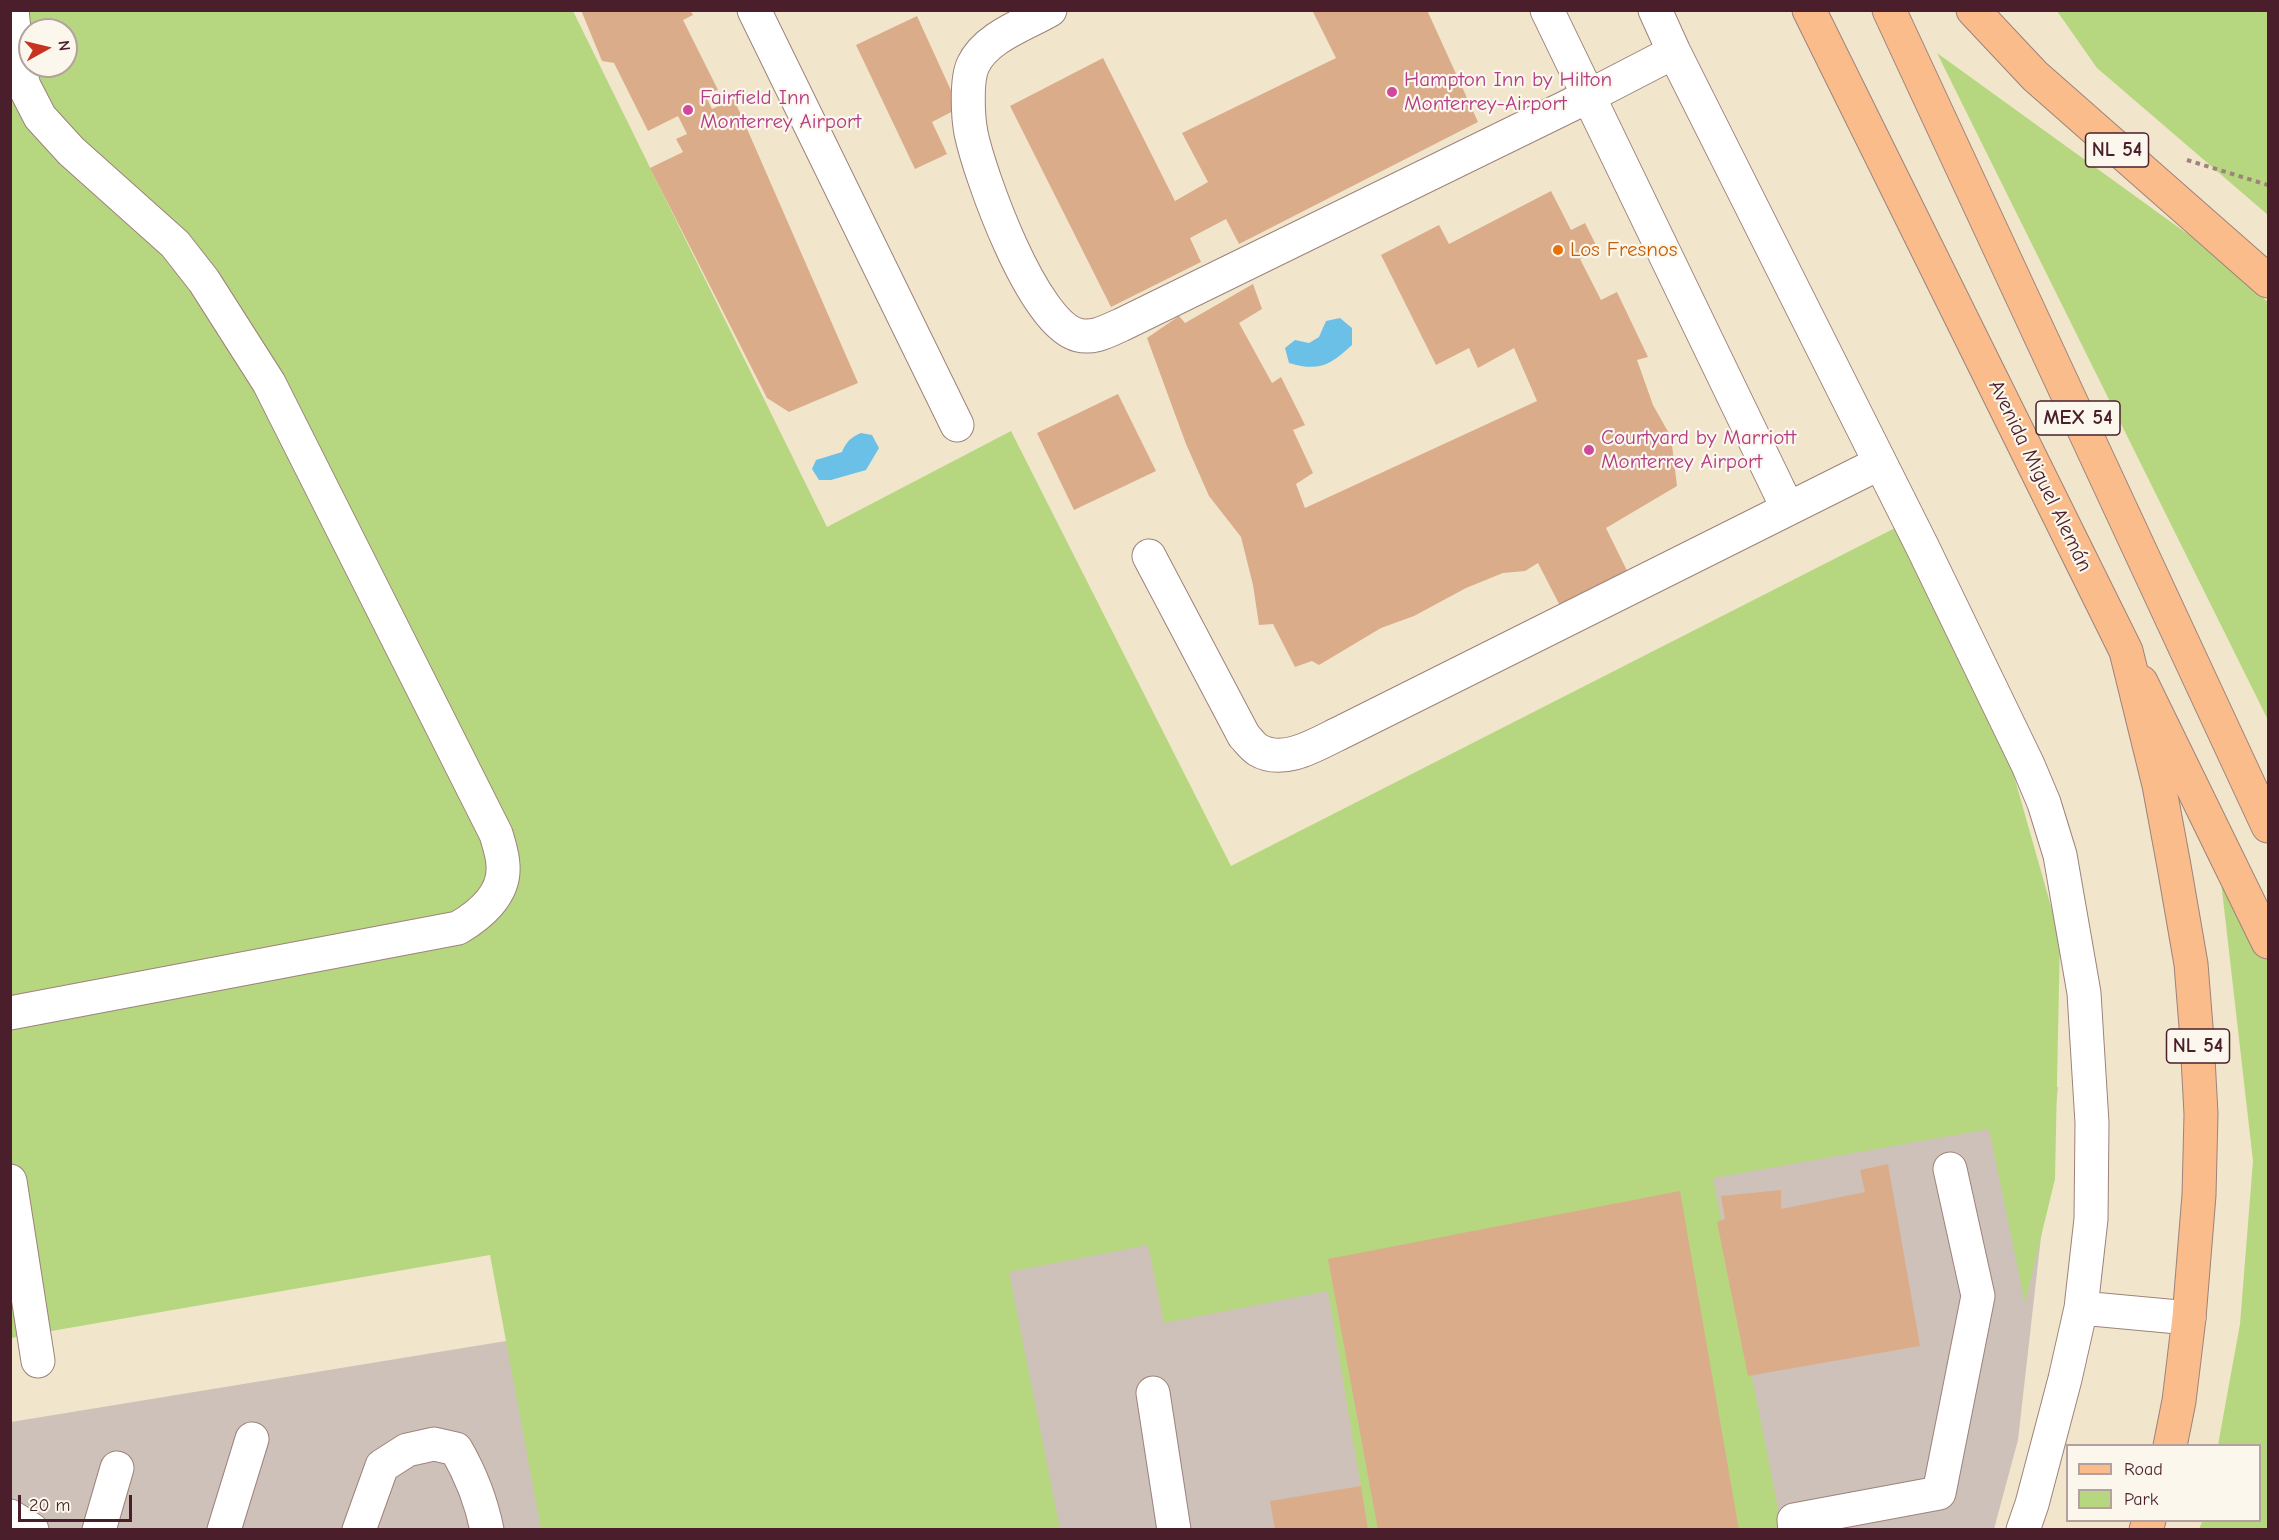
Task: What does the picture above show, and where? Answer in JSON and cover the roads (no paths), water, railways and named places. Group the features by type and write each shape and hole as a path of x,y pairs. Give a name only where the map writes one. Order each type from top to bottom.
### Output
{"main road":[{"name":"Avenida Miguel Alemán","path":"1809,10 2268,942"},
{"name":"MEX 54","path":"1888,10 2268,826"},
{"name":"NL 54","path":"1973,10 2035,76 2268,281"},
{"name":"NL 54","path":"2126,651 2159,785 2192,975 2201,1114 2199,1195 2189,1318 2179,1401 2170,1444"}],"street":[{"path":"10,1013 458,928 478,916 502,885 504,866 496,834 269,383 204,281 175,244 70,151 40,117 24,86 17,59 12,10"},
{"path":"754,10 957,425"},
{"path":"1050,10 986,46 972,66 969,91 971,132 991,199 1031,286 1057,323 1077,335 1096,336 1121,326 1674,52"},
{"path":"1547,10 1788,509"},
{"path":"1655,10 2028,765 2044,802 2060,855 2084,993 2092,1124 2091,1219 2080,1308 2065,1379 2023,1530"},
{"path":"1149,555 1244,736 1257,749 1274,756 1303,750 1324,741 1880,463"},
{"path":"1795,1530 1794,1520 1939,1493 1978,1296 1950,1169"},
{"path":"10,1181 38,1361"},
{"path":"2080,1308 2189,1318"},
{"path":"1153,1393 1174,1530"},
{"path":"224,1530 252,1439"},
{"path":"358,1530 382,1466 407,1450 434,1444 456,1449 468,1470 482,1504 487,1530"},
{"path":"99,1530 117,1468"},
{"path":"10,1516 32,1530"}],"water":[{"path":"1340,318 1352,328 1352,345 1331,362 1317,367 1289,363 1285,348 1295,340 1309,343 1319,337 1326,321"},
{"path":"861,433 872,435 879,448 866,470 831,480 819,480 812,469 816,460 842,452 849,440"}],"place":[{"name":"Hampton Inn by Hilton Monterrey-Airport","path":"1392,92"},
{"name":"Fairfield Inn Monterrey Airport","path":"688,110"},
{"name":"Los Fresnos","path":"1558,250"},
{"name":"Courtyard by Marriott Monterrey Airport","path":"1589,450"}]}
